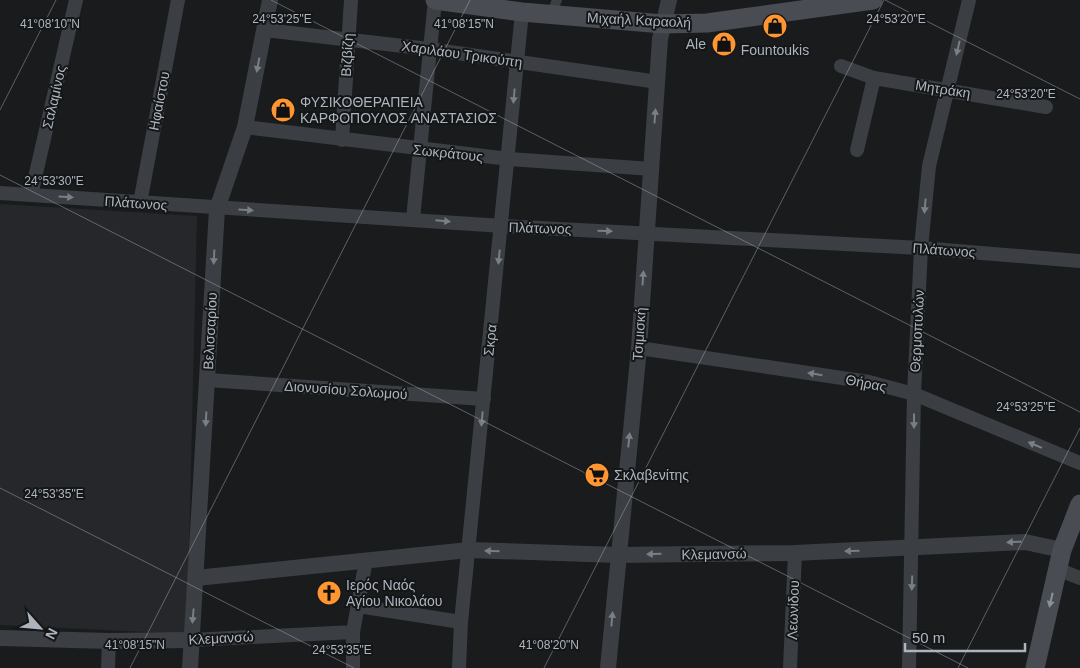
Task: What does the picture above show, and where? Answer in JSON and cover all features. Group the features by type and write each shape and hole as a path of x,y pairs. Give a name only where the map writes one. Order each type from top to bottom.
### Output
{"main road":[{"name":"Μιχαήλ Καραολή","path":"435,0 522,12 554,8 663,24 707,23 873,0"},
{"path":"1035,668 1062,550 1080,504"}],"street":[{"name":"Σαλαμίνος","path":"31,195 76,0"},
{"name":"Ηφαίστου","path":"140,203 178,0"},
{"name":"Βελισσαρίου","path":"190,668 217,209 245,127 270,0"},
{"name":"Βιζβίζη","path":"342,140 351,0"},
{"path":"413,219 435,0"},
{"name":"Τσιμισκή","path":"608,668 639,348 646,233 663,24 669,0"},
{"name":"Θερμοπυλών","path":"909,668 913,548 914,394 922,248 929,166 969,0"},
{"name":"Σκρα","path":"459,668 461,622 503,226 522,12"},
{"name":"Χαριλάου Τρικούπη","path":"265,30 429,49 658,82"},
{"name":"Μητράκη","path":"840,66 874,78 949,89 1046,107"},
{"path":"857,150 874,78"},
{"name":"Σωκράτους","path":"245,127 420,150 508,159 652,168"},
{"name":"Πλάτωνος","path":"0,193 217,209 922,248 1080,261"},
{"name":"Θήρας","path":"639,348 869,382 914,394 1080,463"},
{"name":"Διονυσίου Σολωμού","path":"208,380 484,399"},
{"name":"Κλεμανσώ","path":"196,578 469,550 618,555 795,553 1025,542 1062,550"},
{"name":"Λεωνίδου","path":"790,668 795,553"},
{"path":"353,668 353,632 366,560"},
{"path":"1057,569 1080,578"},
{"path":"358,606 461,622"},
{"name":"Κλεμανσώ","path":"0,638 109,641 191,640 353,632"},
{"path":"108,668 109,641"}],"shaded area":[{"path":"0,204 197,216 187,634 0,625"}],"place":[{"name":"Fountoukis","path":"775,26"},
{"name":"Ale","path":"724,44"},
{"name":"ΦΥΣΙΚΟΘΕΡΑΠΕΙΑ ΚΑΡΦΟΠΟΥΛΟΣ ΑΝΑΣΤΑΣΙΟΣ","path":"283,110"},
{"name":"Σκλαβενίτης","path":"597,475"},
{"name":"Ιερός Ναός Αγίου Νικολάου","path":"329,593"}]}
